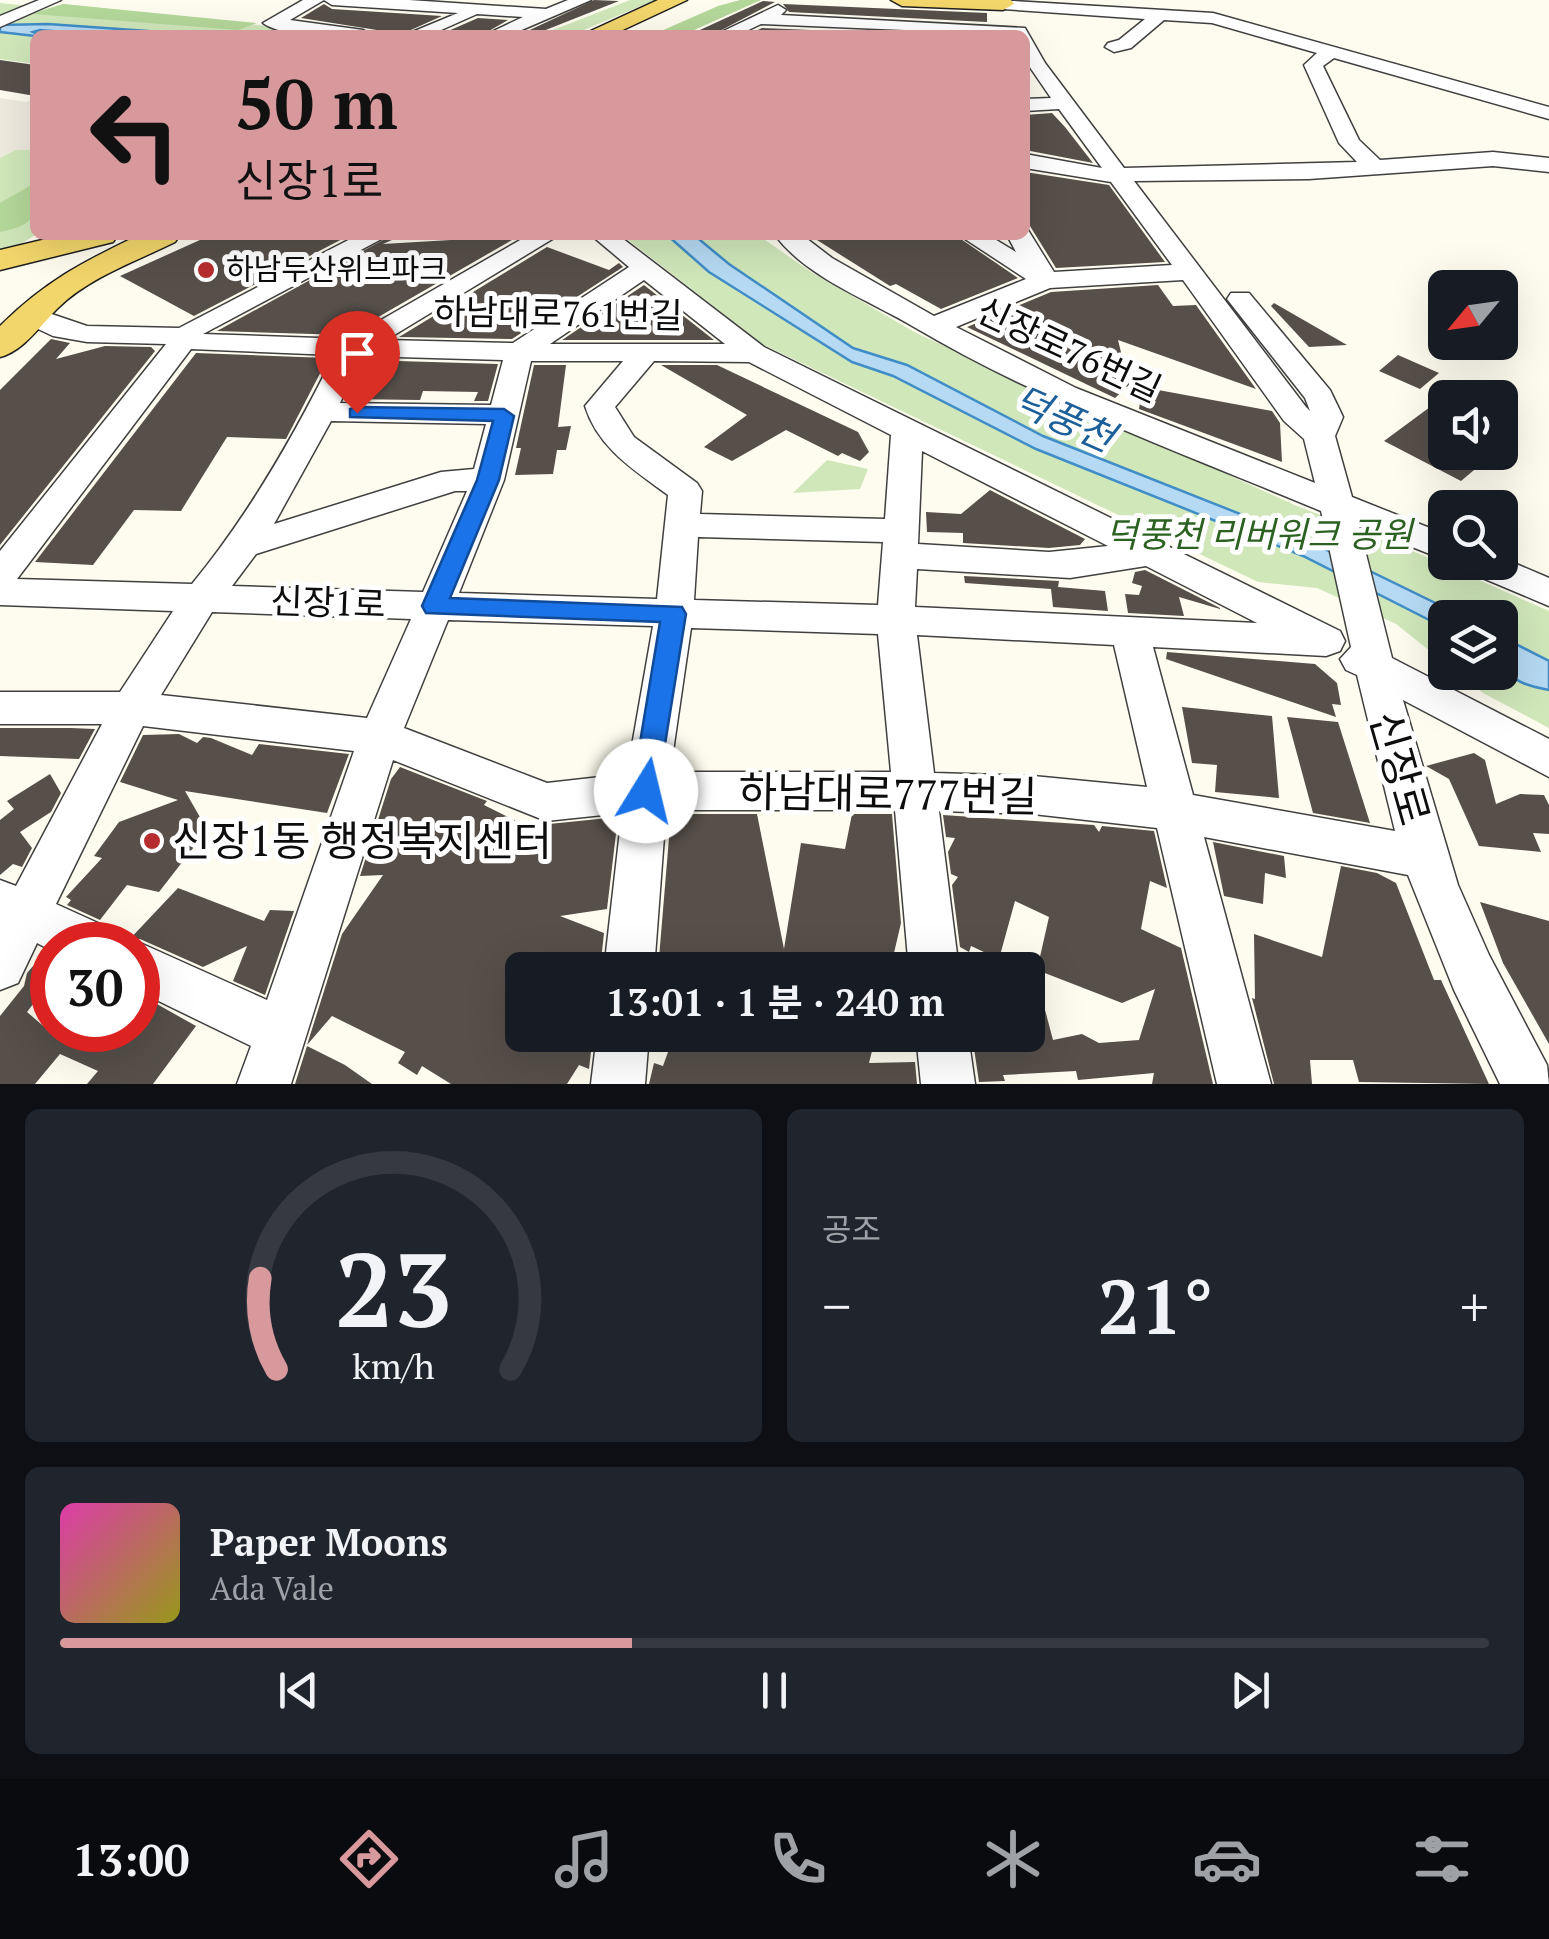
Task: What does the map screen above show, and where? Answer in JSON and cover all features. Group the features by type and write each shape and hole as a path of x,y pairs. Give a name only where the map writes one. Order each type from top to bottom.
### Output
{"main road":[{"path":"902,0 1004,2"},
{"path":"608,30 684,4"},
{"path":"637,30 684,4"},
{"path":"0,260 110,243"},
{"path":"0,346 23,305 110,243"}],"street":[{"path":"0,22 53,0"},
{"path":"316,0 272,23 325,30"},
{"path":"332,0 548,14"},
{"path":"507,30 583,0"},
{"path":"735,30 794,1"},
{"path":"1004,2 1213,18 1549,113"},
{"name":"신장로","path":"1004,2 1019,30"},
{"path":"428,30 485,9"},
{"path":"1114,47 1124,44 1160,14"},
{"path":"759,19 867,30"},
{"name":"신장로","path":"1030,43 1058,64 1295,414 1319,436 1371,666 1425,857 1450,922 1528,1084"},
{"path":"1331,51 1313,66 1350,144 1374,167"},
{"name":"신장로","path":"1030,52 1066,104 1130,174 1211,285"},
{"path":"1030,105 1066,104"},
{"path":"1030,162 1051,168 1130,174 1308,172 1493,159 1549,165"},
{"path":"0,576 192,328 367,240"},
{"path":"0,966 13,908 131,708 200,600 244,545 321,412 352,348 538,240"},
{"path":"609,240 754,353 1161,555 1549,759"},
{"name":"신장로76번길","path":"793,240 823,263 931,327 1065,394 1336,510 1428,542"},
{"path":"978,240 1046,280"},
{"path":"1022,240 1046,280"},
{"path":"264,1084 380,737 488,480 519,352 645,268"},
{"path":"931,327 1046,280 1211,285"},
{"name":"하남대로761번길","path":"23,305 184,336 200,343 519,352 754,353"},
{"path":"631,952 646,791 685,525 685,491 604,423 600,406 646,353"},
{"path":"321,412 504,416"},
{"path":"907,431 896,620 932,952"},
{"path":"244,545 453,480 488,480"},
{"path":"685,525 899,543 1065,565 1093,564 1135,551 1161,555"},
{"path":"1518,580 1549,594"},
{"name":"신장1로","path":"0,592 896,620 1326,641"},
{"path":"1129,630 1244,1084"},
{"name":"하남대로777번길","path":"0,708 131,708 380,737 546,802 646,791 1033,795 1176,811 1425,857"},
{"path":"13,908 43,922"},
{"path":"160,976 283,1034"},
{"path":"618,1084 621,1052"},
{"path":"944,1052 948,1084"}],"green space":[{"path":"630,0 655,0 584,30 553,30"},
{"path":"761,0 694,30 663,30 718,6"},
{"path":"0,3 30,6 24,9 39,11 63,4 305,30 30,30 30,63 0,59"},
{"path":"63,4 257,23 238,30 33,14"},
{"path":"30,142 30,238 0,257 0,158"},
{"path":"30,186 30,219 21,226 0,232 0,203"},
{"name":"덕풍천 리버워크 공원","path":"628,240 765,240 811,272 918,334 1297,506 1428,558 1428,580 1479,580 1549,611 1549,728 1479,690 1518,690 1518,600 1428,600 1428,649 1396,624 1317,588 1258,582 762,344"},
{"path":"827,460 868,469 860,489 793,493"}],"shaded area":[{"path":"0,98 30,101 30,150 14,150 0,158"}],"water":[{"path":"0,25 134,30 30,30 30,35 0,32"},
{"path":"673,240 700,240 853,348 907,365 1043,436 1306,540 1429,600 1428,619 1303,556 1036,449 893,376 852,362 709,272"},
{"path":"1518,645 1549,661 1549,690 1518,680"}],"building":[{"path":"594,0 619,1 546,30 530,30"},
{"path":"763,1 775,2 722,30 700,30"},
{"path":"324,4 332,9 442,16 411,30 377,30 301,18"},
{"path":"783,4 987,13 987,22 789,12"},
{"path":"478,18 508,20 491,30 450,30"},
{"path":"0,60 30,64 30,95 0,90"},
{"path":"1052,113 1093,163 1030,151 1030,115"},
{"path":"1030,173 1109,185 1165,262 1056,268 1030,226"},
{"name":"하남두산위브파크","path":"200,240 340,240 194,316 120,276"},
{"path":"383,240 392,240 383,244 512,240 347,335 217,331"},
{"path":"817,240 962,240 1018,278 941,309 896,284 890,286"},
{"path":"547,247 609,270 619,263 623,267 512,339 399,337"},
{"path":"644,285 714,340 562,340"},
{"path":"1158,285 1173,306 1196,305 1256,389 1118,340 1129,385 1115,398 967,327 1051,292"},
{"path":"1274,303 1347,345 1309,347 1271,306"},
{"path":"51,339 70,343 56,359 105,346 151,347 155,351 0,545 0,390"},
{"path":"196,353 328,358 286,439 227,437 181,511 134,510 93,565 35,562"},
{"path":"1398,355 1439,373 1420,389 1379,371"},
{"path":"364,360 498,364 488,401 474,401 478,392 423,391 420,400 346,399"},
{"path":"534,365 566,365 558,427 571,426 566,450 557,450 553,474 515,475 521,448 516,448"},
{"path":"661,365 717,365 858,432 869,452 860,461 842,453 838,456 786,430 732,461 704,447 747,415"},
{"path":"1142,387 1272,411 1280,423 1282,462 1139,409"},
{"path":"1428,409 1428,464 1384,441"},
{"path":"1440,470 1474,470 1461,481"},
{"path":"990,490 1085,539 1080,545 1049,548 963,543 963,533 927,532 926,512 961,514"},
{"path":"1145,570 1220,609 1179,597 1184,616 1128,613 1125,594 1139,595 1142,586 1132,583 1135,572"},
{"path":"964,576 1059,581 1058,587 1105,591 1108,611 1053,607 1051,589 965,583"},
{"path":"1167,652 1315,664 1337,683 1341,705 1332,704 1336,717 1166,659"},
{"path":"1182,707 1272,716 1279,798 1215,792 1217,765 1192,763"},
{"path":"1287,717 1338,722 1370,823 1313,813"},
{"path":"0,728 95,729 79,759 0,756"},
{"path":"179,734 197,743 203,737 211,738 252,755 259,744 349,754 327,813 185,791 205,826 204,834 159,892 127,885 100,920 67,905 71,900 66,897 102,858 94,856 119,822 178,800 120,782 143,735"},
{"path":"1474,753 1485,760 1496,804 1520,794 1544,795 1549,805 1549,834 1533,833 1541,852 1479,846 1449,779 1426,766"},
{"path":"400,767 487,801 484,805 546,836 549,824 618,817 607,909 560,916 604,933 602,952 505,952 505,1052 591,1052 589,1069 579,1065 567,1084 451,1084 422,1066 417,1075 398,1063 405,1052 332,1016 307,1045 342,934 383,875 360,876 391,779"},
{"path":"50,774 61,793 51,812 20,832 32,848 22,867 13,864 0,875 0,820 14,809 7,801"},
{"path":"671,814 757,814 784,949 801,843 845,849 852,814 892,814 901,923 894,952 660,952"},
{"path":"943,815 1094,825 1099,832 1102,826 1154,831 1167,888 1150,881 1141,929 1181,948 1213,1084 1152,1084 1154,1073 1078,1080 1076,1071 1003,1075 1005,1081 979,1082 975,1052 1045,1052 1045,1010 1053,1040 1082,1034 1099,1043 1139,1040 1155,989 1122,1003 1045,973 1045,952 1041,952 1049,917 1015,901 1001,952 984,952 971,946 969,952 960,947 952,885 958,877 951,874 948,852 955,838 946,837"},
{"path":"1213,842 1284,856 1286,878 1265,873 1263,904 1224,896"},
{"path":"1341,866 1377,873 1396,883 1434,980 1441,980 1489,1084 1359,1082 1353,1060 1310,1060 1312,1084 1274,1084 1252,998 1255,999 1254,934 1322,957"},
{"path":"178,888 264,921 270,910 294,911 265,995 233,981 247,946 203,967 160,948 160,922 146,922"},
{"path":"1480,902 1549,921 1549,1044 1503,963"},
{"path":"30,970 30,1052 160,1052 160,1006 196,1026 153,1084 87,1084 98,1071 60,1054 35,1084 0,1084 0,1016 24,986"},
{"path":"307,1046 345,1065 372,1084 295,1084"},
{"path":"668,1052 872,1052 869,1063 915,1062 917,1084 649,1084 654,1063 663,1066"}],"place":[{"name":"하남두산위브파크","path":"206,270"},
{"name":"신장1동 행정복지센터","path":"152,841"}],"route":[{"path":"357,413 504,416 488,480 434,606 674,614 646,791"}],"water label":[{"name":"덕풍천","path":"1064,419"}]}
